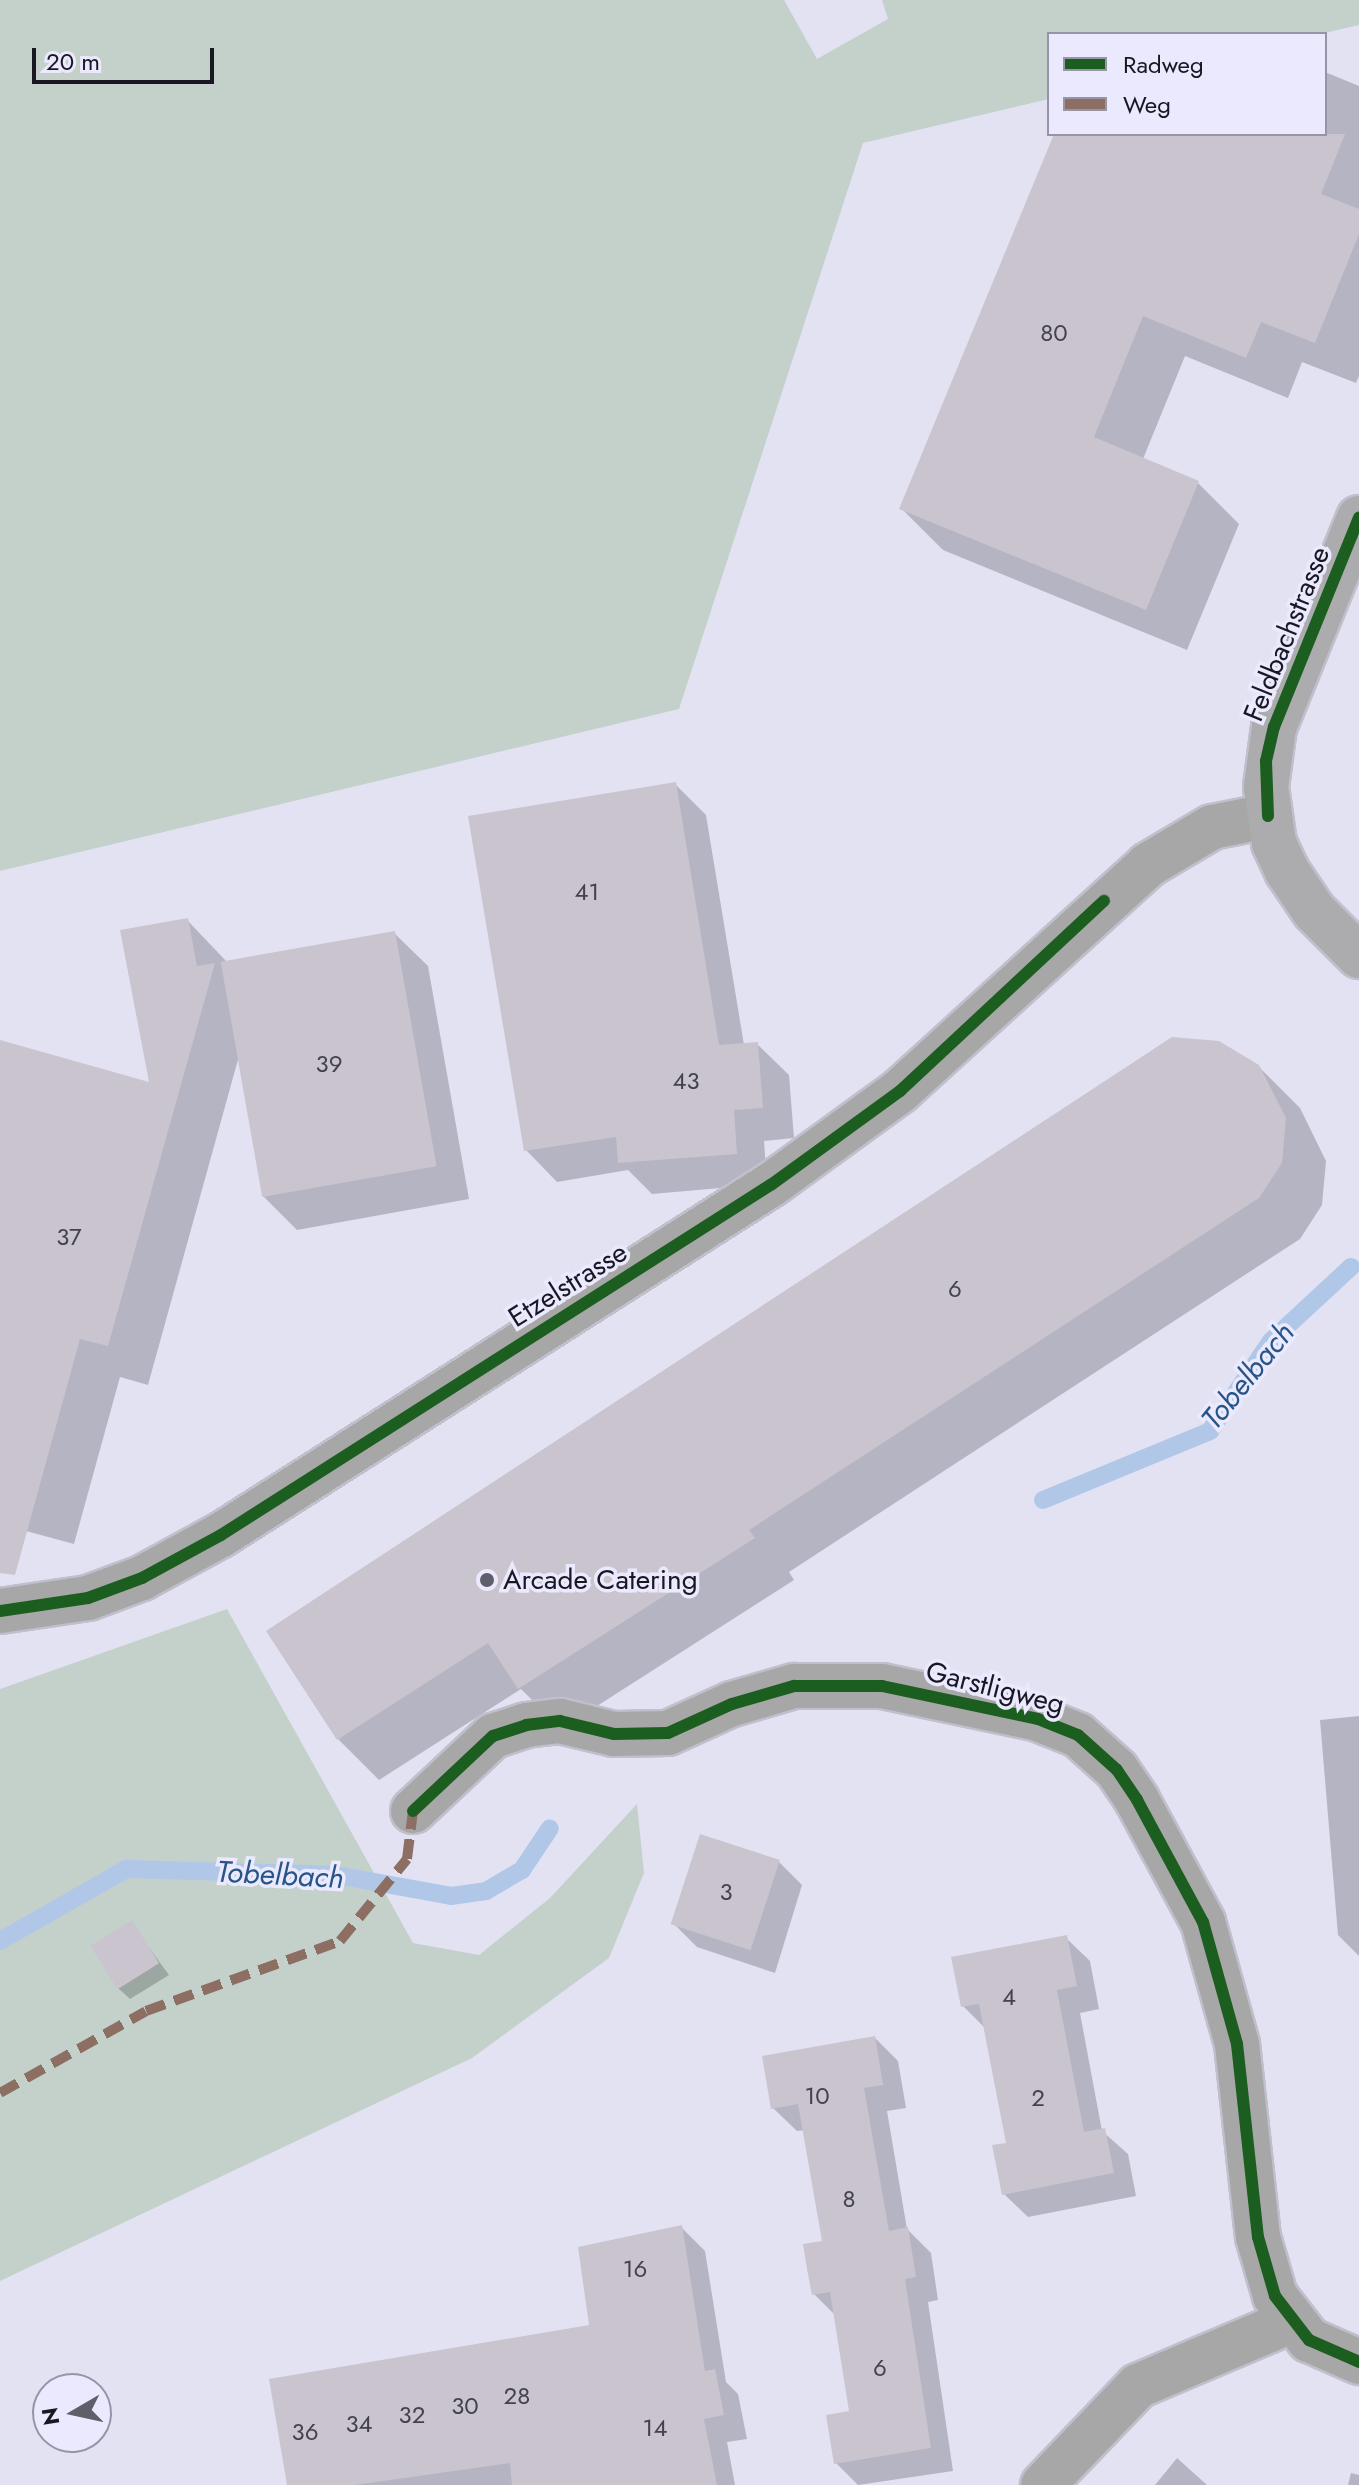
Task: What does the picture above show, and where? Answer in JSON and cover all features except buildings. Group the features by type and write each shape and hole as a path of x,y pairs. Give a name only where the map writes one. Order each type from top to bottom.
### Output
{"main road":[{"name":"Feldbachstrasse","path":"1359,518 1274,727 1266,761 1268,816 1287,871 1314,911 1359,956"}],"street":[{"name":"Etzelstrasse","path":"0,1611 88,1598 142,1578 221,1535 772,1184 900,1091 1148,865 1212,827 1268,816"},
{"name":"Garstligweg","path":"413,1811 493,1736 526,1725 560,1721 614,1734 668,1733 732,1704 794,1686 882,1686 1038,1719 1078,1735 1117,1770 1137,1800 1203,1922 1237,2044 1258,2237 1275,2296 1291,2321 1328,2352 1359,2362"},
{"path":"1043,2485 1138,2386 1291,2321"}],"shaded area":[{"path":"0,0 784,0 817,59 888,19 882,0 1359,0 1359,25 1327,32 1047,32 1047,99 863,143 679,709 0,871"},
{"path":"227,1609 413,1943 479,1955 550,1898 637,1804 644,1873 609,1958 472,2058 0,2281 0,1689"}],"waterway":[{"name":"Tobelbach","path":"1043,1500 1210,1431 1271,1341 1351,1267"},
{"name":"Tobelbach","path":"0,1941 126,1869 336,1875 451,1896 486,1891 522,1870 550,1828"}],"marked path":[{"path":"0,2093 146,2011 340,1941 407,1859 413,1811"}],"cycle path":[{"path":"1268,816 1266,761 1274,727 1359,518"},
{"path":"0,1611 88,1598 142,1578 221,1535 772,1184 900,1091 1104,901"},
{"path":"413,1811 493,1736 526,1725 560,1721 614,1734 668,1733 732,1704 794,1686 882,1686 1038,1719 1078,1735 1117,1770 1137,1800 1203,1922 1237,2044 1258,2237 1275,2296 1309,2340 1359,2362"}],"place":[{"name":"Arcade Catering","path":"487,1580"}]}
